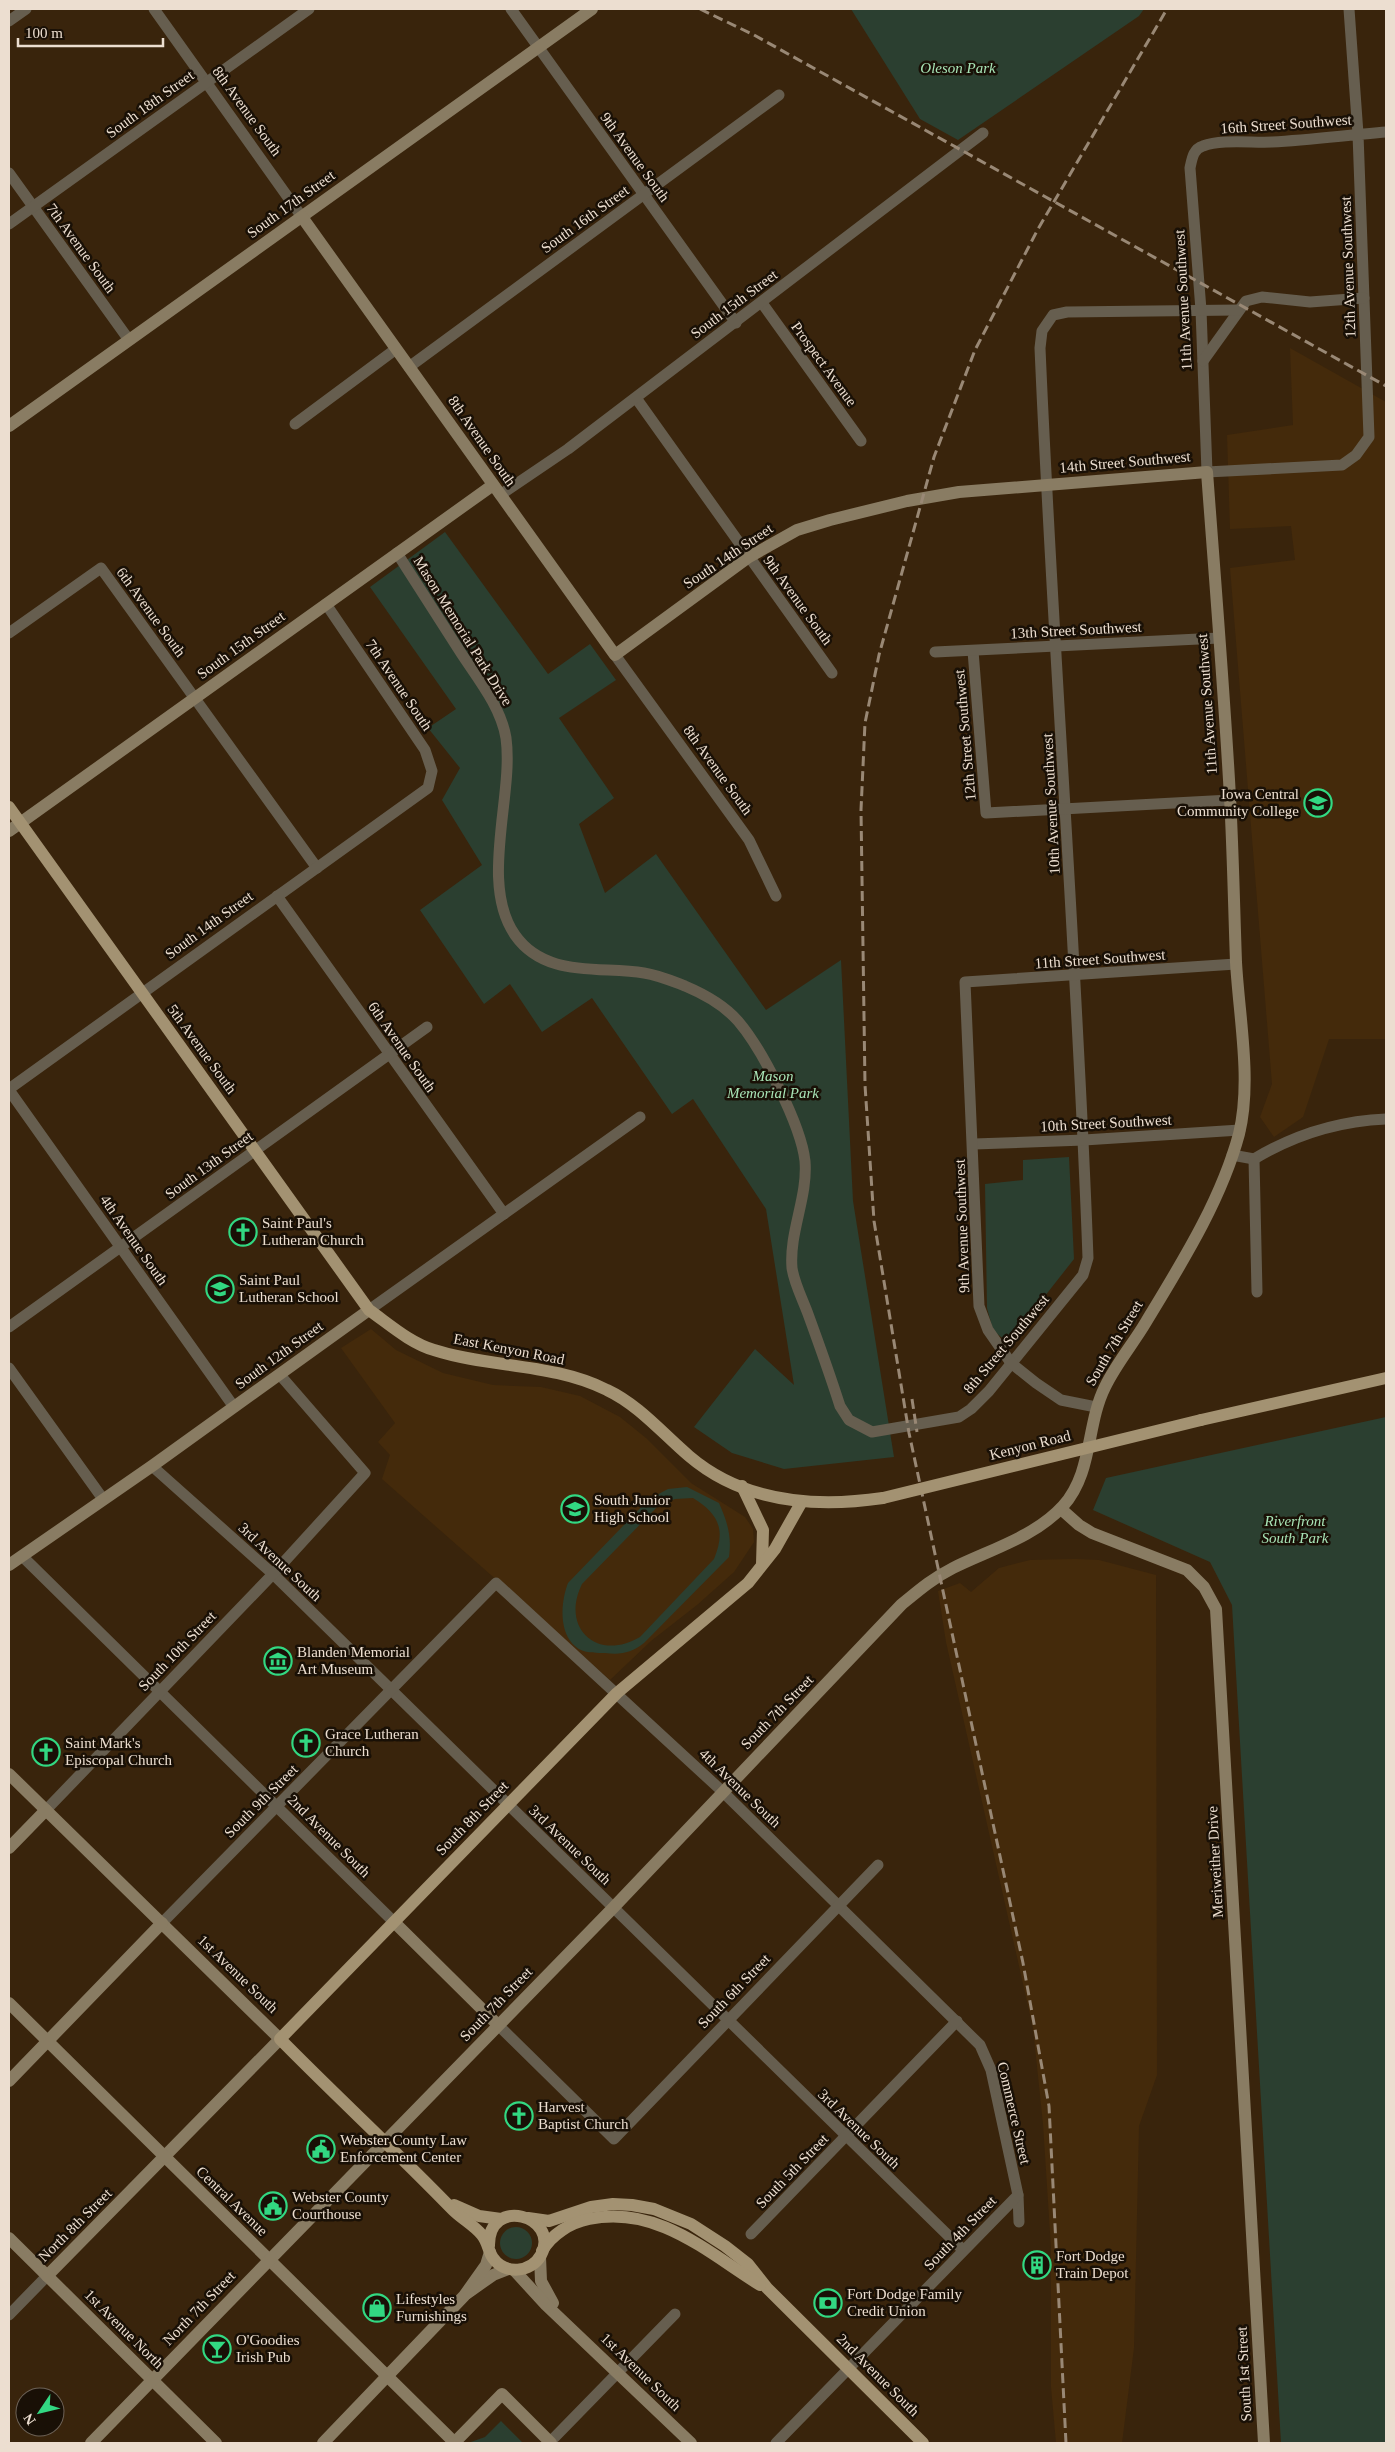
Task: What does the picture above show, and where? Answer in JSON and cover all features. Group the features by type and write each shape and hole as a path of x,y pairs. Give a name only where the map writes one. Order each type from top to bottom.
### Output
{"main road":[{"name":"5th Avenue South","path":"9,807 369,1310"},
{"name":"East Kenyon Road","path":"369,1310 403,1334 431,1349 478,1362 524,1366 572,1378 607,1390 650,1420 689,1456"},
{"name":"Kenyon Road","path":"689,1456 727,1481 801,1503 851,1502 883,1498 1201,1420 1386,1378"},
{"path":"742,1486 763,1530 764,1549 762,1566"},
{"name":"South 8th Street","path":"280,2039 617,1693 748,1583 775,1549 801,1503"},
{"name":"1st Avenue South","path":"280,2039 443,2199 478,2230 498,2263 511,2270"},
{"name":"1st Avenue South","path":"443,2199 474,2214 501,2219 517,2215 528,2218 540,2229 544,2241 541,2254"},
{"name":"2nd Avenue South","path":"528,2218 540,2221 554,2220 580,2210 613,2204 632,2204 654,2209 691,2224 726,2246 748,2264 767,2288 923,2443"},
{"name":"2nd Avenue South","path":"541,2254 559,2232 583,2221 613,2217 647,2221 686,2236 767,2288"},
{"path":"489,2249 490,2233 501,2219"},
{"path":"511,2270 531,2266 541,2254"}],"street":[{"path":"9,21 26,9"},
{"name":"8th Avenue South","path":"154,9 614,655 749,840 776,896"},
{"name":"South 18th Street","path":"9,224 309,9"},
{"name":"9th Avenue South","path":"510,9 736,323"},
{"name":"South 17th Street","path":"9,426 592,9"},
{"name":"12th Avenue Southwest","path":"1294,470 1342,466 1356,455 1369,437 1358,134 1350,9"},
{"name":"South 16th Street","path":"409,367 778,95"},
{"name":"16th Street Southwest","path":"1192,155 1201,146 1215,144 1386,132"},
{"name":"South 15th Street","path":"9,831 397,553 497,490 568,449 762,304 983,133"},
{"name":"11th Avenue Southwest","path":"1192,155 1190,168 1201,310 1207,472 1230,800 1236,964 1245,1092 1240,1130 1232,1156"},
{"name":"7th Avenue South","path":"9,173 130,340"},
{"path":"1203,361 1246,301 1262,297 1310,302 1364,298"},
{"name":"Prospect Avenue","path":"762,304 861,441"},
{"path":"1201,310 1238,310"},
{"name":"10th Avenue Southwest","path":"1083,1275 1088,1258 1084,1140 1067,809 1046,485 1040,348 1042,331 1053,315 1067,312 1201,310"},
{"path":"295,424 396,349"},
{"name":"9th Avenue South","path":"636,398 832,673"},
{"name":"14th Street Southwest","path":"959,492 1207,472 1294,470"},
{"name":"South 14th Street","path":"614,655 749,557 797,530 907,501 959,492"},
{"name":"Mason Memorial Park Drive","path":"397,553 482,684 498,713 506,738 506,776 498,880 505,912 514,933 528,950 552,962 573,969 644,973 698,992 723,1007 738,1021 757,1049 781,1096 800,1140 805,1162 802,1193 795,1226 792,1269 840,1406"},
{"name":"6th Avenue South","path":"9,633 101,568 317,868"},
{"name":"7th Avenue South","path":"326,604 425,750 432,771 428,788"},
{"name":"13th Street Southwest","path":"935,652 1219,638"},
{"name":"12th Street Southwest","path":"973,651 986,813 1230,800"},
{"name":"South 14th Street","path":"9,1090 428,788"},
{"name":"6th Avenue South","path":"278,896 389,1055 504,1214"},
{"name":"11th Street Southwest","path":"965,982 1236,964"},
{"name":"9th Avenue Southwest","path":"965,982 974,1144 979,1306 988,1330 1011,1363 1036,1384 1061,1400 1096,1407"},
{"name":"South 13th Street","path":"9,1328 427,1028"},
{"name":"4th Avenue South","path":"9,1090 234,1407"},
{"name":"South 12th Street","path":"9,1565 152,1466 640,1118"},
{"path":"1232,1156 1254,1159 1281,1143 1317,1130 1366,1120 1386,1119"},
{"name":"10th Street Southwest","path":"974,1144 1084,1140 1240,1130"},
{"name":"South 7th Street","path":"268,2259 613,1908 901,1605 926,1584 1043,1524 1061,1509 1071,1496 1080,1478 1096,1407 1106,1385 1145,1324 1193,1240 1232,1156"},
{"path":"1254,1159 1257,1292"},
{"name":"8th Street Southwest","path":"840,1406 849,1420 872,1432 959,1417 970,1409 1011,1363 1083,1275"},
{"path":"9,1368 103,1499"},
{"name":"South 10th Street","path":"9,1848 273,1574 364,1473 280,1375"},
{"name":"3rd Avenue South","path":"152,1466 273,1574 846,2138 963,2250"},
{"name":"Meriweither Drive","path":"1061,1509 1079,1526 1092,1534 1187,1570 1204,1587 1216,1609 1256,2304"},
{"name":"2nd Avenue South","path":"22,1556 614,2139"},
{"name":"4th Avenue South","path":"496,1583 723,1792 958,2021"},
{"name":"South 9th Street","path":"9,2080 162,1923 278,1808 496,1583"},
{"name":"1st Avenue South","path":"9,1774 280,2039"},
{"name":"South 6th Street","path":"614,2139 878,1866"},
{"name":"Central Avenue","path":"9,2003 455,2443"},
{"name":"South 5th Street","path":"751,2234 958,2021"},
{"name":"Commerce Street","path":"958,2021 980,2045 990,2070 1018,2195 1018,2222"},
{"name":"South 8th Street","path":"165,2157 280,2039"},
{"name":"North 8th Street","path":"9,2315 165,2157"},
{"name":"South 4th Street","path":"776,2443 1018,2195"},
{"name":"1st Avenue North","path":"9,2238 216,2443"},
{"path":"322,2443 464,2296 486,2264 489,2249"},
{"name":"1st Avenue South","path":"541,2254 541,2281 547,2294 568,2324"},
{"name":"North 7th Street","path":"90,2443 268,2259"},
{"path":"464,2296 493,2275 511,2270"},
{"name":"1st Avenue South","path":"511,2270 691,2443"},
{"name":"South 1st Street","path":"1256,2304 1264,2443"},
{"path":"455,2443 502,2394 551,2443 675,2314"}],"shaded area":[{"name":"Iowa Central Community College","path":"1290,348 1386,402 1386,1039 1329,1039 1303,1117 1274,1137 1260,1117 1272,1084 1230,568 1295,560 1291,526 1230,529 1227,435 1293,425"},
{"name":"South Junior High School","path":"371,1329 396,1350 443,1373 493,1385 541,1387 580,1396 620,1417 646,1438 691,1483 745,1517 753,1529 754,1542 734,1572 697,1605 651,1641 610,1680 382,1479 390,1455 378,1442 395,1423 341,1348"},
{"path":"1030,1560 1099,1560 1156,1575 1157,2075 1139,2126 1134,2348 1122,2443 1056,2443 1051,2387 1051,2248 1043,2124 1033,2028 946,1642 938,1591 960,1583 971,1592 999,1568"}],"green space":[{"name":"Oleson Park","path":"851,9 1144,9 1139,16 958,140 920,119"},
{"name":"Mason Memorial Park","path":"445,532 548,674 590,644 616,680 559,718 614,798 579,824 605,893 656,854 766,1010 841,960 853,1201 894,1457 784,1469 732,1453 694,1427 755,1349 794,1385 766,1209 693,1099 672,1114 592,998 542,1032 510,984 484,1004 420,910 482,865 442,800 460,768 428,728 456,709 370,587"},
{"path":"1069,1157 1074,1259 1008,1343 993,1330 987,1308 985,1184 1023,1180 1023,1160"},
{"name":"Riverfront South Park","path":"1386,1417 1386,2443 1281,2443 1232,1605 1210,1562 1093,1510 1106,1478"},
{"path":"687,1487 719,1503 728,1529 730,1542 729,1557 644,1643 630,1651 616,1654 593,1653 581,1650 568,1637 563,1620 563,1601 568,1583 649,1499 668,1489","holes":["693,1498 709,1510 718,1524 718,1549 714,1559 640,1637 625,1644 610,1646 597,1643 587,1637 580,1627 576,1615 576,1600 582,1584 658,1506 675,1499"]},
{"path":"516,2227 527,2232 532,2243 527,2254 516,2259 505,2254 500,2243 505,2232"},
{"path":"501,2421 523,2443 468,2443 485,2437"}],"railway":[{"path":"700,9 754,35 1386,386"},
{"path":"1066,2443 1049,2106 1023,1963 909,1433 874,1221 865,1085 861,810 865,723 879,655 934,457 975,350 1038,229 1167,9"},
{"path":"912,1399 917,1432"}],"place":[{"name":"Iowa Central Community College","path":"1318,803"},
{"name":"Saint Paul's Lutheran Church","path":"243,1232"},
{"name":"Saint Paul Lutheran School","path":"220,1289"},
{"name":"South Junior High School","path":"575,1509"},
{"name":"Blanden Memorial Art Museum","path":"278,1661"},
{"name":"Grace Lutheran Church","path":"306,1743"},
{"name":"Saint Mark's Episcopal Church","path":"46,1752"},
{"name":"Harvest Baptist Church","path":"519,2116"},
{"name":"Webster County Law Enforcement Center","path":"321,2149"},
{"name":"Webster County Courthouse","path":"273,2206"},
{"name":"Fort Dodge Train Depot","path":"1037,2265"},
{"name":"Fort Dodge Family Credit Union","path":"828,2303"},
{"name":"Lifestyles Furnishings","path":"377,2308"},
{"name":"O'Goodies Irish Pub","path":"217,2349"}]}
